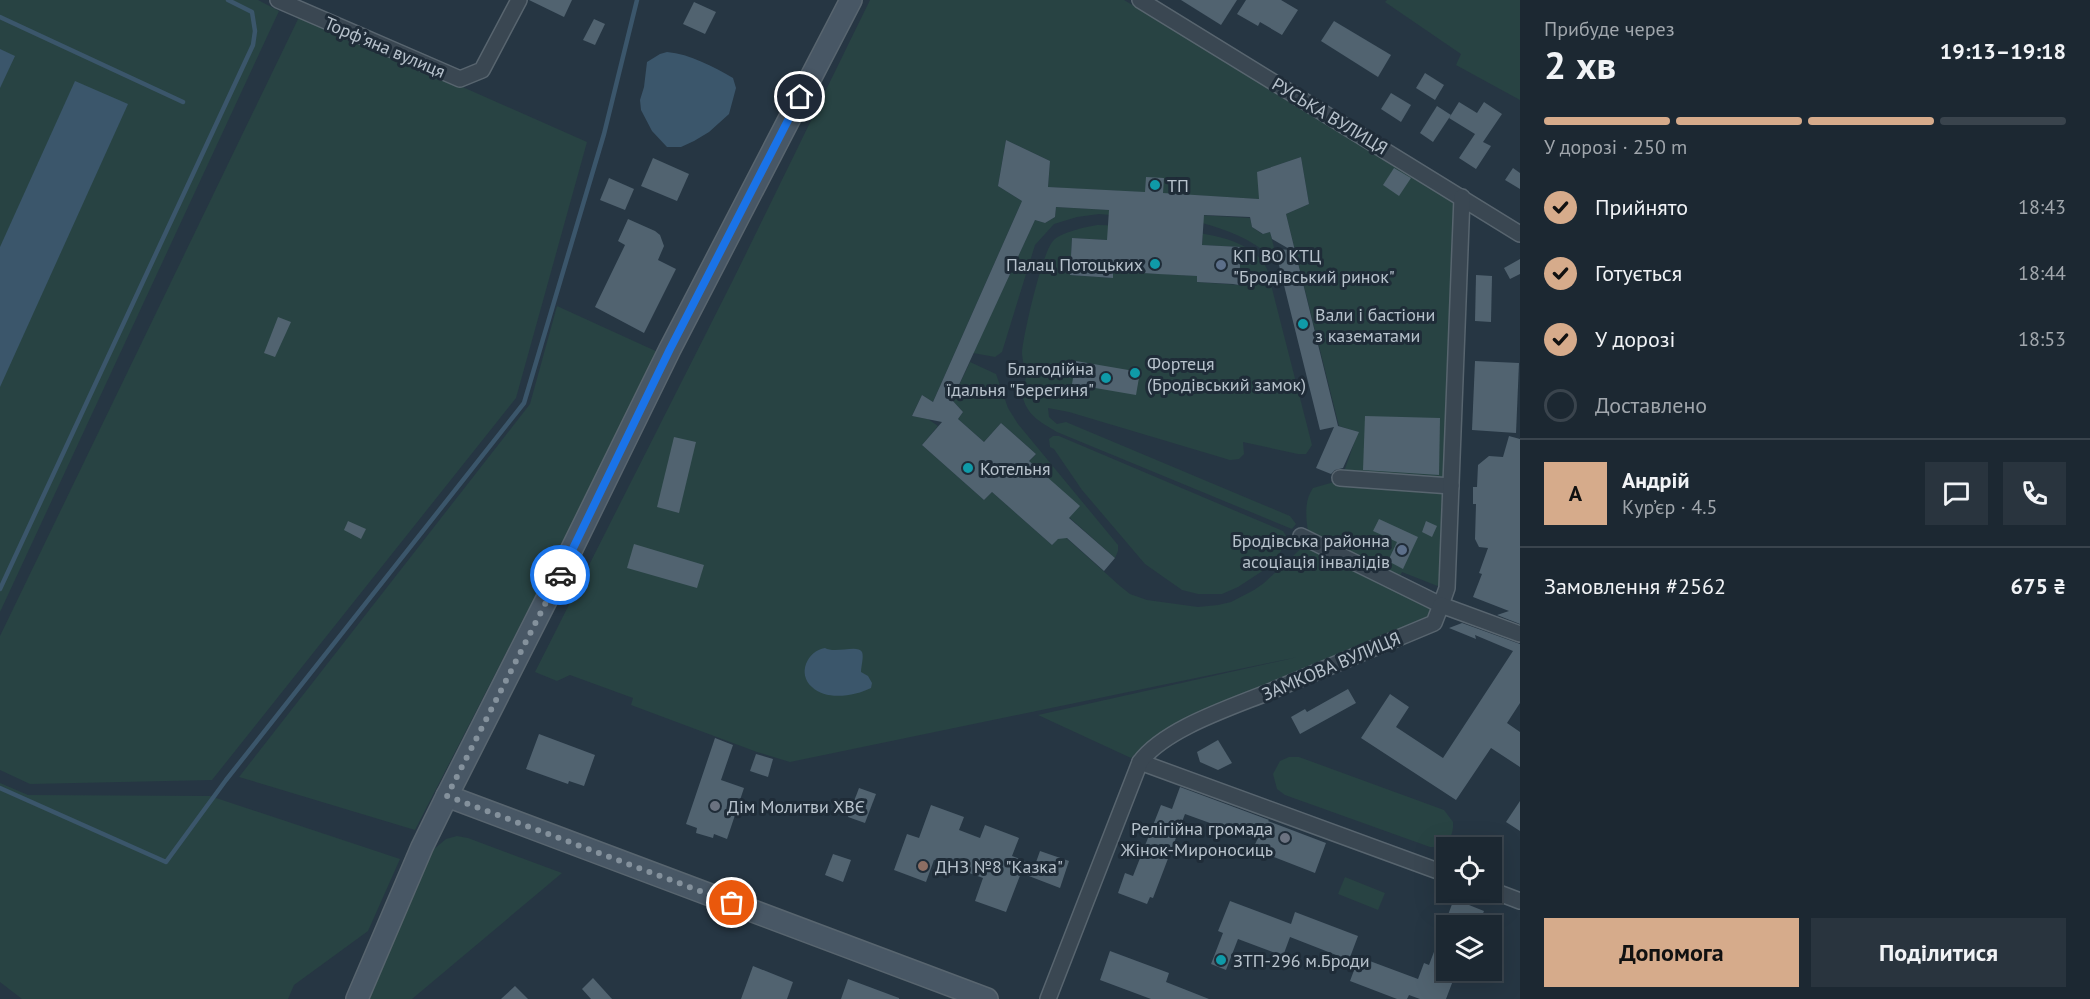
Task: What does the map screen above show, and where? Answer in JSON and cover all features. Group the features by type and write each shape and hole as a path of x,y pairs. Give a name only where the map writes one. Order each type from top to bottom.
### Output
{"main road":[{"path":"357,999 413,868 447,796 564,566 670,349 851,0"},
{"path":"447,796 987,999"}],"street":[{"name":"Торфʼяна вулиця","path":"278,0 460,80 482,70 519,0"},
{"name":"РУСЬКА ВУЛИЦЯ","path":"1140,0 1520,234"},
{"path":"1441,605 1447,588 1462,197"},
{"path":"1340,478 1451,486"},
{"path":"1301,536 1441,605 1520,634"},
{"name":"ЗАМКОВА ВУЛИЦЯ","path":"1140,762 1159,742 1198,722 1434,623 1441,605"},
{"path":"1048,999 1140,762 1436,870"},
{"path":"1502,894 1520,901"}],"green space":[{"path":"0,0 258,0 279,11 0,612"},
{"path":"870,0 1124,0 1371,146 1455,200 1440,587 1402,572 1397,582 1432,607 1426,618 1195,714 1154,737 1131,758 1038,715 1298,657 790,762 631,705 633,698 570,675 557,681 535,672 734,278","holes":["1006,140 1050,161 1048,187 1259,199 1258,172 1301,157 1309,204 1286,214 1339,426 1358,432 1341,480 1313,488 1310,494 1306,513 1310,540 1264,583 1231,602 1198,607 1147,600 1130,594 1062,534 1052,545 992,492 984,500 922,445 938,426 928,419 912,416 922,395 933,402 1022,201 998,186"]},
{"path":"1387,0 1520,0 1520,100 1456,65 1461,54 1385,2"},
{"path":"300,15 587,142 516,398 212,780 30,784 0,770 0,636"},
{"path":"1056,207 1250,218 1252,227 1262,234 1270,232 1278,263 1243,238 1202,223 1099,214 1077,217 1054,224 1035,245 1002,352 995,357 973,353 1035,220 1045,223 1055,217"},
{"path":"1097,225 1214,236 1246,247 1258,257 1267,269 1312,445 1306,454 1298,454 1243,442 1244,454 1239,459 1230,460 1069,412 1048,408 1049,417 1057,424 1066,422 1290,516 1296,524 1292,529 1057,432 1038,420 1026,407 1023,389 1026,374 1022,352 1039,276 1049,248 1053,241 1062,235","holes":["1203,235 1202,245 1241,247 1239,285 1197,282 1197,276 1113,271 1112,278 1070,275 1072,238 1107,240"]},
{"path":"557,306 660,353 415,830 239,777 530,404"},
{"path":"970,362 996,374 1008,408 1018,424 1118,545 1115,558 1019,473 1036,454 1001,423 984,442 958,419 963,412 952,400"},
{"path":"1059,436 1283,531 1288,539 1273,564 1238,587 1222,594 1198,594 1182,590 1145,564 1082,490 1054,449 1050,447 1049,439"},
{"path":"1289,757 1299,757 1444,810 1453,822 1452,833 1450,837 1436,837 1436,847 1430,847 1285,795 1277,789 1273,774 1280,761"},
{"path":"0,783 28,795 210,796 400,859 368,931 294,985 288,999 22,999 0,982"},
{"path":"457,836 562,873 412,999 367,999 433,850 446,839"},
{"path":"1345,877 1385,893 1378,910 1338,894"}],"water":[{"path":"0,49 15,56 0,88"},
{"path":"667,52 693,58 718,70 733,78 736,88 729,114 709,132 681,147 667,147 652,131 641,110 640,100 647,62"},
{"path":"75,81 128,104 0,387 0,247"},
{"path":"825,648 860,650 863,656 861,672 868,676 872,683 871,688 857,693 833,696 812,687 805,676 806,664 813,654"}],"building":[{"path":"529,0 572,0 564,17"},
{"path":"1181,0 1237,0 1221,25"},
{"path":"1246,0 1281,0 1298,10 1282,35 1260,22 1258,26 1237,14"},
{"path":"694,2 716,12 705,34 683,24"},
{"path":"594,19 605,24 595,45 583,40"},
{"path":"1334,21 1391,55 1378,77 1321,41"},
{"path":"1425,73 1444,85 1435,100 1416,88"},
{"path":"1391,93 1411,105 1401,122 1381,109"},
{"path":"1459,102 1477,113 1484,102 1502,114 1483,142 1491,146 1476,169 1459,158 1475,134 1449,118"},
{"path":"1437,106 1451,115 1433,142 1420,133"},
{"path":"1006,140 1050,161 1048,187 1145,192 1146,177 1164,178 1163,193 1259,199 1257,172 1301,157 1309,204 1286,214 1338,426 1359,432 1343,468 1331,474 1316,468 1334,427 1320,430 1275,249 1291,250 1272,239 1270,232 1263,234 1252,227 1250,217 1204,215 1202,245 1241,247 1239,285 1197,282 1197,276 1113,271 1113,278 1070,275 1072,238 1107,240 1109,210 1056,207 1055,217 1045,223 1035,220 952,400 963,412 958,419 984,442 1001,423 1036,454 1029,461 1080,506 1069,518 1115,558 1104,571 1067,538 1058,539 1052,545 992,492 984,500 922,445 942,422 912,416 922,395 933,402 1022,201 998,186"},
{"path":"653,158 689,174 677,201 641,186"},
{"path":"1394,168 1411,178 1399,196 1383,185"},
{"path":"1513,168 1520,173 1520,189 1505,180"},
{"path":"609,178 634,189 625,210 600,200"},
{"path":"628,219 660,235 664,246 658,260 676,269 644,333 595,307 625,245 618,241"},
{"path":"1520,259 1520,274 1510,279 1504,268"},
{"path":"1476,275 1492,276 1491,322 1475,321"},
{"path":"278,317 291,322 275,357 264,353"},
{"name":"Благодійна їдальня \"Берегиня\"","path":"1076,361 1140,372 1136,395 1072,384"},
{"path":"1475,361 1519,363 1516,433 1472,430"},
{"path":"1365,416 1440,418 1439,475 1363,470"},
{"path":"1509,436 1520,439 1520,624 1497,615 1509,611 1473,597 1482,574 1479,573 1488,548 1479,547 1475,539 1476,504 1473,504 1473,487 1477,487 1478,465 1489,456 1503,457"},
{"path":"674,437 696,442 679,513 657,507"},
{"path":"1379,519 1418,537 1403,569 1388,561 1397,542 1373,531"},
{"path":"348,521 366,529 361,539 344,530"},
{"path":"1426,521 1437,526 1432,537 1422,532"},
{"path":"634,544 704,565 697,588 627,568"},
{"path":"1462,623 1520,644 1520,703 1507,723 1520,732 1520,767 1491,748 1456,800 1361,738 1390,694 1409,707 1396,727 1443,758 1513,651 1475,635 1476,639 1449,628"},
{"path":"1348,689 1356,703 1300,734 1291,717 1305,709 1307,712"},
{"path":"539,734 595,755 584,786 569,781 568,784 526,769"},
{"name":"Дім Молитви ХВЄ","path":"715,738 733,745 721,780 744,788 727,839 714,834 713,838 696,833 697,828 686,824"},
{"path":"1218,740 1232,763 1218,770 1200,762 1197,752"},
{"path":"756,754 773,759 768,777 750,771"},
{"path":"1180,787 1326,843 1315,873 1253,849 1257,840 1185,814 1153,898 1150,897 1147,904 1118,893 1125,873 1133,876 1161,805 1172,809"},
{"path":"859,788 876,794 865,823 848,817"},
{"path":"1520,801 1520,831 1506,822"},
{"path":"931,805 964,817 959,830 980,838 985,825 1019,838 1012,856 1035,865 1040,851 1069,861 1060,888 1021,873 1006,912 975,901 983,878 934,860 926,882 894,870 907,834 919,838"},
{"path":"833,854 851,860 843,882 825,875"},
{"path":"1230,901 1291,924 1295,912 1358,936 1349,960 1290,937 1283,956 1238,939 1226,970 1211,964 1223,933 1218,931"},
{"path":"1452,903 1464,903 1484,911 1482,915 1448,915"},
{"path":"1436,947 1436,981 1453,981 1446,999 1420,999 1409,995 1407,999 1397,999 1350,981 1359,957 1418,979 1424,963 1429,965"},
{"path":"1110,951 1169,973 1166,982 1209,999 1151,999 1100,980"},
{"path":"753,966 793,982 787,999 741,999"},
{"path":"593,978 612,999 591,999 582,989"},
{"path":"848,979 899,998 899,999 841,999"},
{"path":"515,986 528,999 501,999"}],"waterway":[{"path":"0,589 253,45 255,31 252,12 228,0"},
{"path":"0,788 166,862 226,780 524,403 604,134 637,0"},
{"path":"0,17 183,102"}],"way so far":[{"path":"560,575 447,796 732,903"}],"place":[{"name":"ТП","path":"1155,185"},
{"name":"Палац Потоцьких","path":"1155,264"},
{"name":"КП ВО КТЦ \"Бродівський ринок\"","path":"1221,265"},
{"name":"Вали і бастіони з казематами","path":"1303,324"},
{"name":"Фортеця (Бродівський замок)","path":"1135,373"},
{"name":"Благодійна їдальня \"Берегиня\"","path":"1106,378"},
{"name":"Котельня","path":"968,468"},
{"name":"Бродівська районна асоціація інвалідів","path":"1402,550"},
{"name":"Дім Молитви ХВЄ","path":"715,806"},
{"name":"Релігійна громада Жінок-Мироносиць","path":"1285,838"},
{"name":"ДНЗ №8 \"Казка\"","path":"923,866"},
{"name":"ЗТП-296 м.Броди","path":"1221,960"}],"route":[{"path":"560,575 670,349 800,97"}]}
